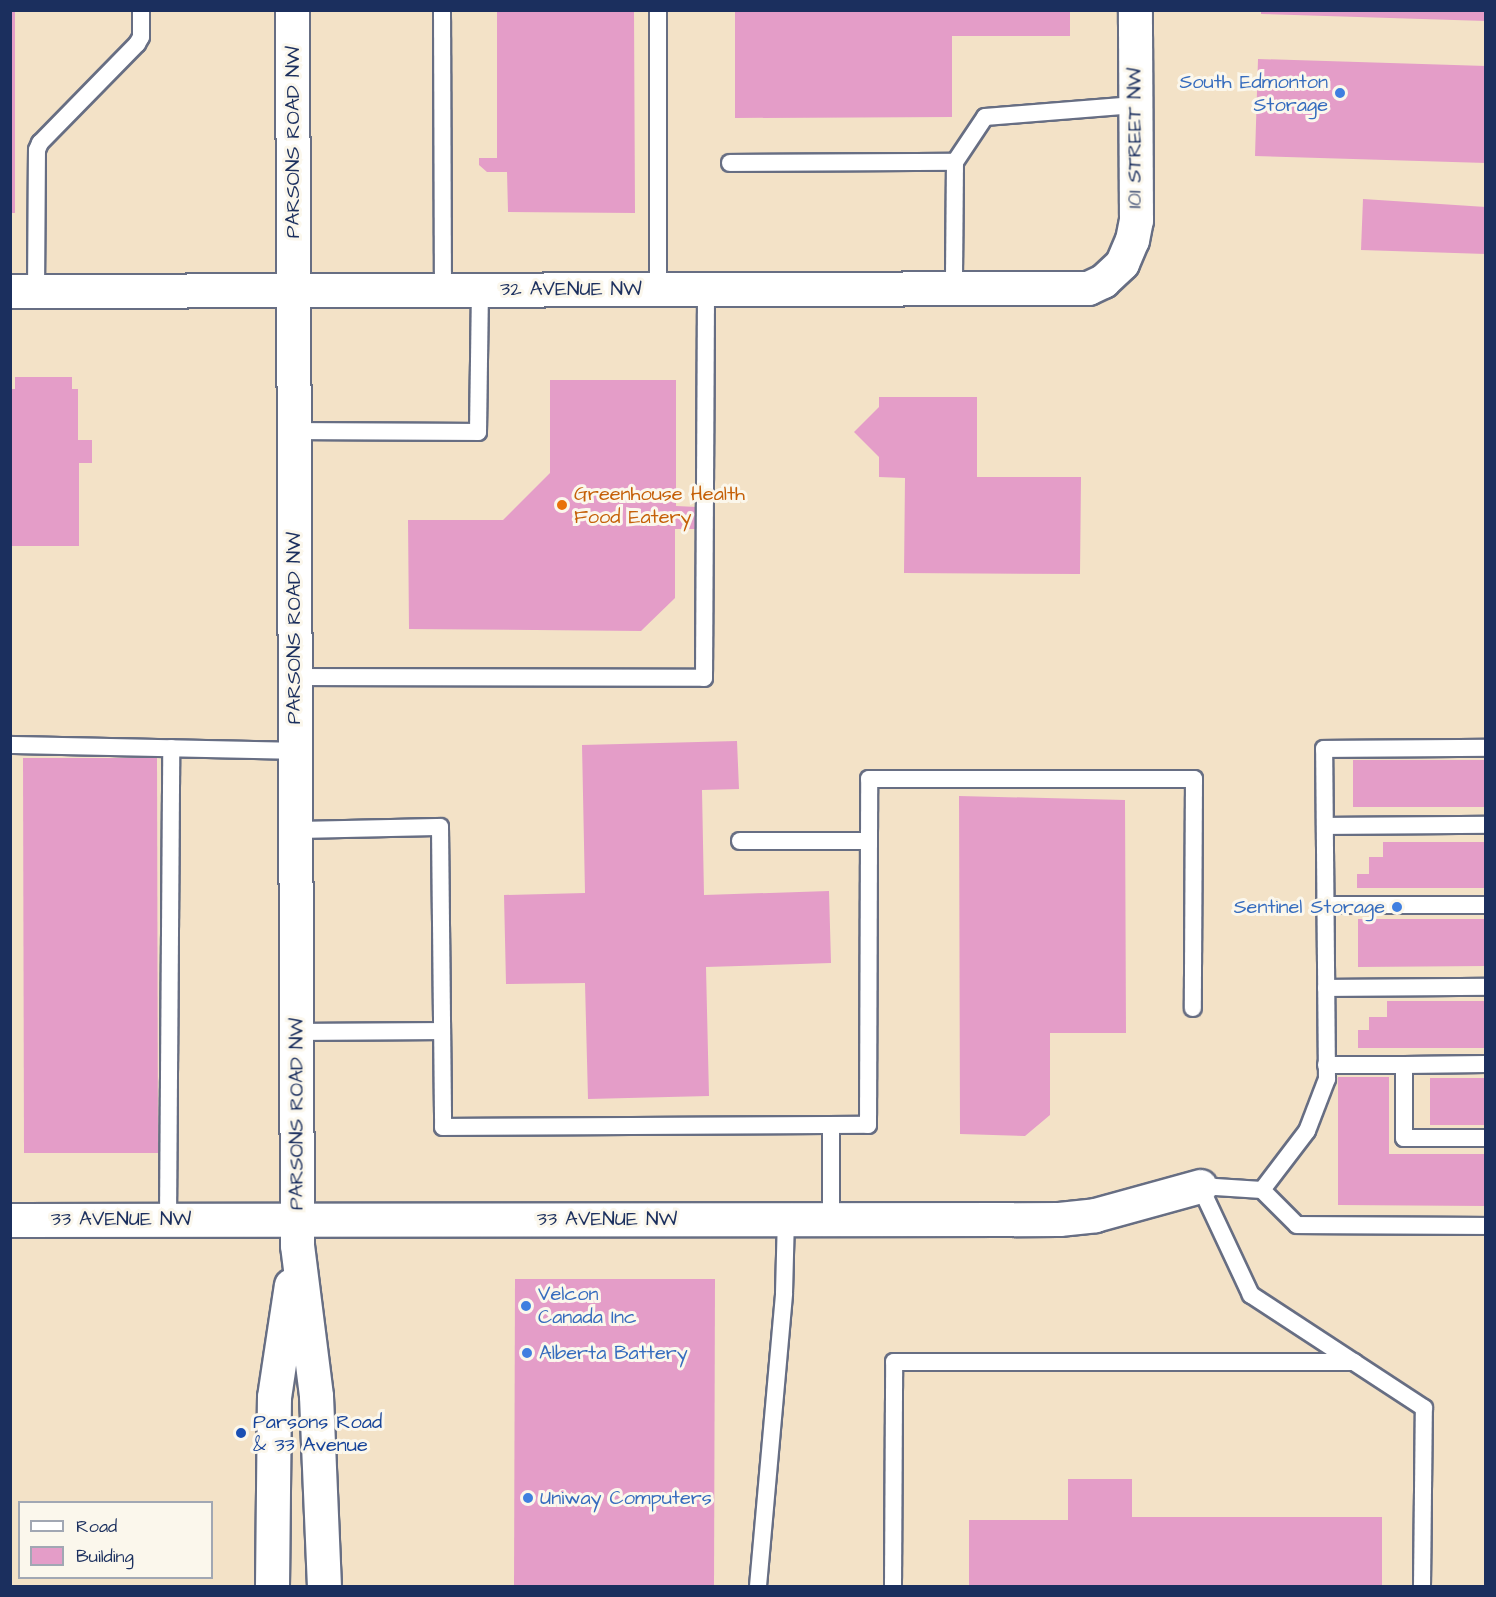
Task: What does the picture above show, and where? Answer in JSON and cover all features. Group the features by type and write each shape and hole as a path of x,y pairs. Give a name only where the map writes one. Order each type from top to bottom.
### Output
{"street":[{"name":"PARSONS ROAD NW","path":"292,10 292,431 298,1032 297,1232 316,1396 324,1587"},
{"name":"101 STREET NW","path":"1122,263 1132,240 1136,220 1136,10"},
{"name":"32 AVENUE NW","path":"23,291 1088,288 1103,281 1122,263"},
{"name":"33 AVENUE NW","path":"10,1220 168,1219 297,1232 786,1219 1059,1218 1095,1215 1200,1186"},
{"name":"PARSONS ROAD NW","path":"272,1587 274,1397 297,1232"}],"lane":[{"path":"23,291 37,150 40,143 137,44 141,37 141,10"},
{"path":"442,10 442,290"},
{"path":"658,10 658,289"},
{"path":"954,288 955,162 985,117 1135,105"},
{"path":"730,163 955,162"},
{"path":"294,677 704,678 706,288"},
{"path":"292,431 478,432 480,290"},
{"path":"10,745 294,751"},
{"path":"168,1219 171,748"},
{"path":"1262,1190 1307,1131 1327,1078 1324,749 1485,748"},
{"path":"296,830 440,827 443,1127 868,1125 869,779 1194,779 1193,1008"},
{"path":"1325,826 1485,825"},
{"path":"740,841 869,841"},
{"path":"1325,905 1485,905"},
{"path":"1326,988 1485,987"},
{"path":"298,1032 441,1032"},
{"path":"1326,1065 1485,1064"},
{"path":"1404,1065 1404,1138 1485,1138"},
{"path":"831,1125 831,1219"},
{"path":"1422,1587 1424,1408 1251,1295 1200,1186 1262,1190 1296,1225 1485,1226"},
{"path":"758,1587 784,1293 786,1219"},
{"path":"893,1587 894,1362 1355,1362"}],"building":[{"path":"10,10 15,10 15,213 10,213"},
{"path":"497,10 634,10 635,213 508,212 507,172 487,172 479,165 479,158 497,158"},
{"path":"735,10 1070,10 1070,36 952,36 952,117 735,118"},
{"path":"1261,10 1486,10 1486,21 1261,14"},
{"path":"1258,59 1486,66 1486,163 1255,156"},
{"path":"1363,199 1486,207 1486,254 1361,250"},
{"path":"15,377 72,377 72,389 78,389 78,440 92,440 92,463 79,463 79,546 10,546 10,389 15,389"},
{"path":"550,380 676,380 676,506 697,507 697,529 675,529 675,598 641,631 409,629 408,520 503,520 550,473"},
{"path":"879,397 977,397 977,477 1081,477 1080,574 904,573 905,478 879,477 879,457 854,432 879,407"},
{"path":"737,741 739,789 702,790 704,895 829,891 831,963 706,967 709,1096 588,1099 585,983 506,984 504,895 585,893 582,745"},
{"path":"23,758 157,758 158,1153 24,1153"},
{"path":"1353,760 1486,760 1486,807 1353,807"},
{"path":"959,796 1125,800 1126,1033 1050,1033 1050,1115 1025,1136 960,1134"},
{"path":"1383,842 1486,842 1486,888 1357,888 1357,874 1369,874 1369,857 1383,857"},
{"path":"1358,919 1486,919 1486,966 1358,967"},
{"path":"1387,1001 1486,1001 1486,1048 1358,1048 1358,1030 1369,1030 1369,1017 1387,1017"},
{"path":"1338,1077 1389,1077 1389,1154 1486,1154 1486,1206 1338,1205"},
{"path":"1430,1078 1486,1078 1486,1125 1430,1125"},
{"path":"515,1279 715,1279 714,1586 514,1586"},
{"path":"1068,1479 1132,1479 1132,1517 1382,1517 1382,1586 969,1586 969,1520 1068,1520"}],"place":[{"name":"South Edmonton Storage","path":"1340,93"},
{"name":"Greenhouse Health Food Eatery","path":"562,505"},
{"name":"Sentinel Storage","path":"1397,907"},
{"name":"Velcon Canada Inc","path":"526,1306"},
{"name":"Alberta Battery","path":"527,1353"},
{"name":"Parsons Road & 33 Avenue","path":"241,1433"},
{"name":"Uniway Computers","path":"528,1498"}]}
